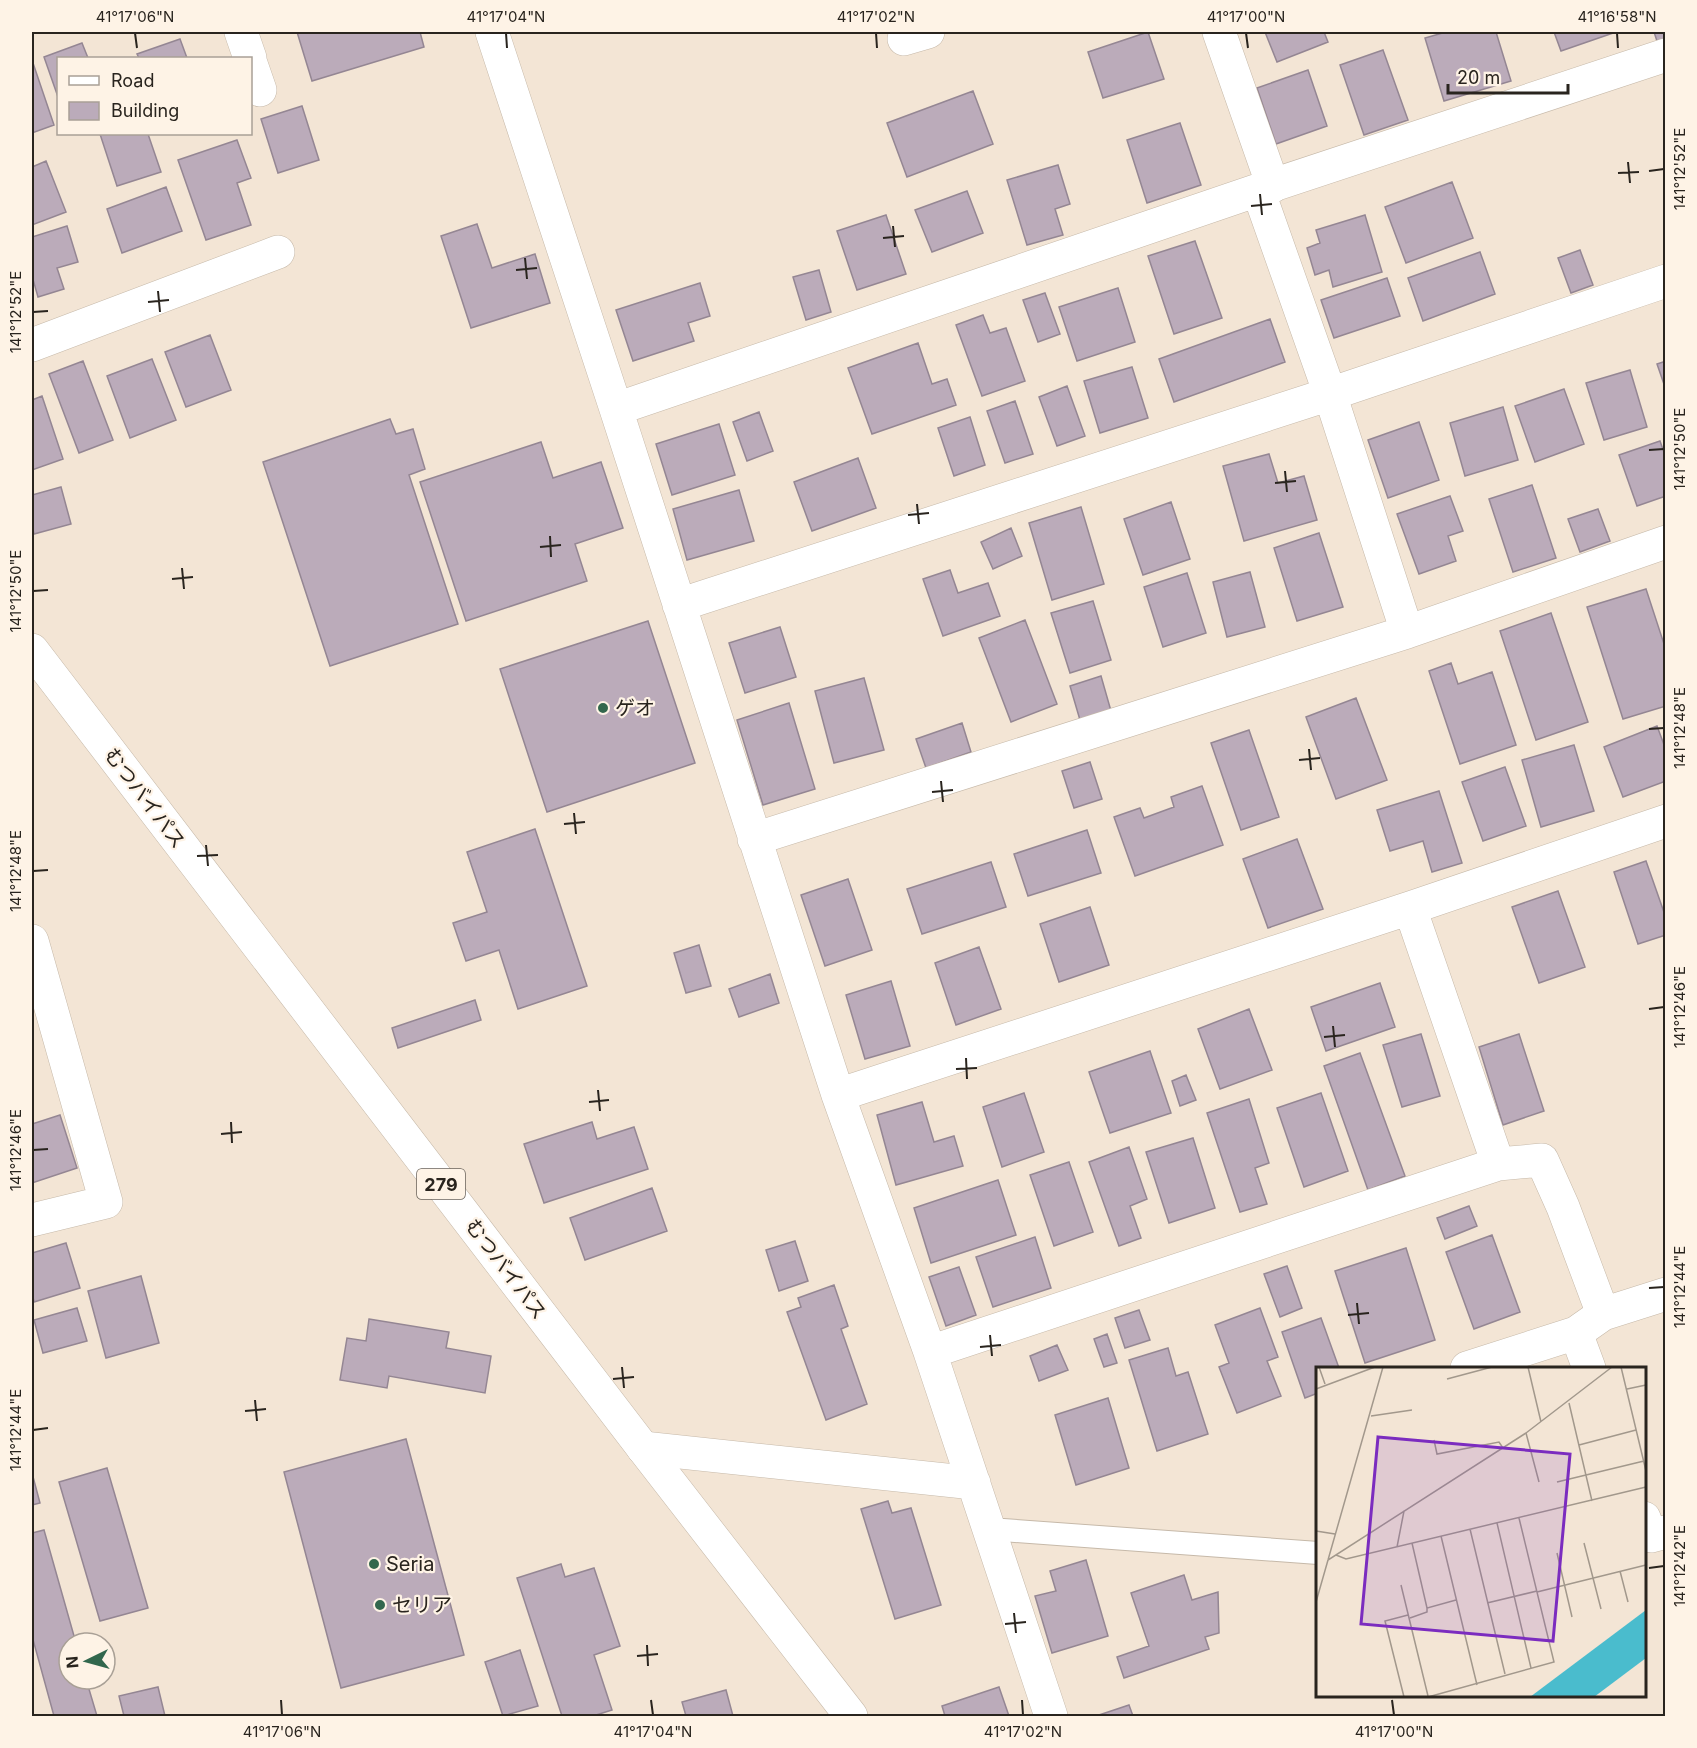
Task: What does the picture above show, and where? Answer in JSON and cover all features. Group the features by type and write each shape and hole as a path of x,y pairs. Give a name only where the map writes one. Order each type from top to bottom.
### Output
{"main road":[{"path":"241,32 249,57"},
{"path":"492,32 837,1095 930,1352 1051,1716"},
{"path":"1219,32 1330,394 1407,632"},
{"path":"616,409 1665,55"},
{"path":"32,345 278,252"},
{"path":"679,605 1330,394 1665,281"},
{"path":"754,839 1407,632 1665,542"},
{"name":"むつバイパス","path":"32,650 851,1716"},
{"path":"837,1095 1410,908 1665,821"},
{"path":"1410,908 1498,1164"},
{"path":"32,940 106,1202 32,1220"},
{"path":"930,1352 1498,1164 1542,1160 1563,1207 1603,1314"},
{"path":"1470,1367 1576,1333 1603,1314 1665,1294"},
{"path":"1576,1333 1589,1367"},
{"path":"643,1448 974,1483"},
{"path":"1646,1522 1652,1536 1665,1532"}],"lane":[{"path":"989,1528 1316,1553"}],"building":[{"path":"297,32 420,32 424,47 312,81"},
{"path":"1148,32 1164,79 1103,98 1088,52"},
{"path":"1265,32 1324,32 1328,42 1277,62"},
{"path":"1446,32 1496,32 1511,81 1444,101 1425,38"},
{"path":"1554,32 1616,32 1561,51"},
{"path":"1654,32 1666,32 1666,41 1658,44"},
{"path":"180,39 187,57 138,57 137,54"},
{"path":"82,43 88,57 57,57 57,94 44,57"},
{"path":"1383,50 1408,120 1364,135 1340,65"},
{"path":"32,64 54,125 32,133"},
{"path":"1308,70 1327,126 1276,144 1257,88"},
{"path":"973,91 993,144 907,177 887,123"},
{"path":"302,106 319,160 278,173 261,119"},
{"path":"1180,123 1201,185 1147,203 1127,140"},
{"path":"100,135 148,135 161,172 117,186"},
{"path":"237,140 251,178 237,183 251,225 206,240 178,160"},
{"path":"46,161 66,212 32,225 32,167"},
{"path":"1058,165 1070,204 1055,209 1063,235 1027,245 1007,180"},
{"path":"1452,182 1473,238 1406,263 1385,207"},
{"path":"166,187 182,231 122,253 107,209"},
{"path":"967,191 983,233 932,252 915,210"},
{"path":"886,215 906,274 857,290 837,231"},
{"path":"1365,215 1382,272 1333,287 1329,270 1315,275 1307,248 1320,243 1316,230"},
{"path":"477,224 492,268 535,254 550,303 471,328 441,236"},
{"path":"67,226 78,262 57,268 64,289 38,297 32,276 32,237"},
{"path":"1195,241 1222,318 1174,334 1148,256"},
{"path":"1580,250 1593,285 1571,293 1558,258"},
{"path":"1480,252 1495,294 1423,321 1408,278"},
{"path":"819,270 831,312 806,320 793,277"},
{"path":"1387,278 1400,316 1334,338 1321,300"},
{"path":"700,283 710,316 688,323 694,341 633,361 616,310"},
{"path":"1118,288 1135,342 1077,361 1059,307"},
{"path":"1045,293 1060,334 1038,342 1023,300"},
{"path":"983,315 990,333 1006,328 1025,381 982,396 956,325"},
{"path":"1270,319 1285,362 1174,402 1159,359"},
{"path":"210,335 231,390 186,407 165,352"},
{"path":"918,343 932,384 947,379 956,405 872,434 848,368"},
{"path":"152,359 176,420 130,438 107,376"},
{"path":"83,361 113,440 79,453 49,374"},
{"path":"1666,361 1666,390 1657,364"},
{"path":"1132,367 1148,418 1100,433 1084,381"},
{"path":"1630,370 1647,427 1604,440 1586,383"},
{"path":"1067,386 1085,436 1057,446 1039,397"},
{"path":"1564,389 1584,444 1535,462 1515,406"},
{"path":"42,396 63,459 32,470 32,400"},
{"path":"1015,401 1033,454 1005,463 987,411"},
{"path":"1503,407 1518,460 1465,476 1450,423"},
{"path":"759,412 773,451 747,461 733,422"},
{"path":"970,417 985,465 954,476 938,428"},
{"path":"390,419 396,434 413,429 425,469 409,475 458,624 330,666 263,462"},
{"path":"1419,422 1439,480 1388,498 1368,440"},
{"path":"719,424 735,475 672,495 656,444"},
{"path":"1660,441 1666,458 1666,496 1637,506 1619,455"},
{"path":"541,442 553,478 601,462 623,528 575,544 587,581 466,621 420,482"},
{"path":"1269,454 1278,483 1304,476 1317,520 1244,541 1223,466"},
{"path":"858,458 876,508 812,531 794,482"},
{"path":"1532,485 1556,558 1513,572 1489,499"},
{"path":"61,487 71,524 34,534 32,495"},
{"path":"739,490 754,541 687,560 673,509"},
{"path":"1450,496 1463,531 1448,536 1456,561 1419,574 1397,514"},
{"path":"1171,502 1190,559 1143,575 1124,519"},
{"path":"1081,507 1104,584 1052,600 1029,523"},
{"path":"1598,509 1610,541 1580,552 1568,519"},
{"path":"1011,528 1022,556 993,569 981,542"},
{"path":"1319,533 1343,607 1297,621 1274,548"},
{"path":"950,570 958,593 988,583 1000,616 943,636 923,579"},
{"path":"1250,572 1265,627 1227,637 1213,582"},
{"path":"1187,573 1206,633 1163,647 1144,587"},
{"path":"1646,589 1666,650 1666,706 1623,719 1587,607"},
{"path":"1093,601 1111,660 1070,673 1051,613"},
{"path":"1551,613 1588,722 1536,740 1500,631"},
{"path":"1025,620 1057,704 1011,722 979,638"},
{"path":"648,621 695,763 547,812 500,669"},
{"path":"780,627 796,677 745,693 729,643"},
{"path":"1451,663 1458,684 1492,672 1516,745 1460,764 1429,671"},
{"path":"1101,676 1111,711 1080,720 1070,686"},
{"path":"864,678 884,750 834,763 815,691"},
{"path":"1356,698 1387,780 1336,799 1306,717"},
{"path":"789,703 815,789 763,805 737,720"},
{"path":"962,723 971,752 926,768 916,739"},
{"path":"1657,726 1666,750 1666,781 1623,797 1604,747"},
{"path":"1249,730 1279,817 1241,830 1211,743"},
{"path":"1574,745 1594,811 1541,827 1522,760"},
{"path":"1090,762 1102,799 1074,808 1062,771"},
{"path":"1505,767 1526,826 1483,841 1462,782"},
{"path":"1202,786 1223,845 1135,876 1114,817 1140,808 1144,818 1174,807 1171,797"},
{"path":"1439,791 1462,863 1432,872 1423,841 1390,851 1377,810"},
{"path":"535,829 587,986 518,1009 499,950 466,961 453,923 487,912 467,852"},
{"path":"1087,830 1101,873 1028,896 1014,854"},
{"path":"1297,839 1323,909 1268,928 1243,859"},
{"path":"1646,861 1666,918 1666,935 1638,944 1614,872"},
{"path":"991,862 1006,907 922,934 907,889"},
{"path":"848,879 872,950 825,966 801,895"},
{"path":"1558,891 1585,967 1539,983 1512,907"},
{"path":"1090,907 1109,965 1059,982 1040,924"},
{"path":"699,945 711,986 686,993 674,953"},
{"path":"979,947 1001,1009 956,1025 935,963"},
{"path":"770,974 779,1003 739,1017 729,989"},
{"path":"891,981 910,1046 865,1059 846,995"},
{"path":"1380,983 1395,1027 1326,1051 1311,1007"},
{"path":"475,1000 481,1020 398,1048 392,1028"},
{"path":"1249,1009 1272,1070 1220,1089 1198,1029"},
{"path":"1421,1034 1440,1096 1402,1107 1383,1045"},
{"path":"1519,1034 1544,1111 1503,1125 1479,1047"},
{"path":"1150,1051 1171,1113 1110,1133 1089,1072"},
{"path":"1360,1053 1405,1176 1368,1190 1324,1066"},
{"path":"1186,1075 1196,1100 1180,1106 1172,1081"},
{"path":"1024,1093 1044,1152 1002,1167 983,1107"},
{"path":"1321,1093 1348,1171 1304,1187 1277,1108"},
{"path":"1249,1099 1269,1163 1255,1168 1267,1204 1240,1212 1207,1113"},
{"path":"922,1102 934,1142 954,1136 963,1166 896,1185 877,1115"},
{"path":"60,1115 77,1168 32,1183 32,1124"},
{"path":"592,1122 597,1139 634,1127 648,1169 544,1203 524,1144"},
{"path":"1193,1138 1215,1208 1169,1223 1146,1152"},
{"path":"1129,1147 1147,1199 1130,1206 1141,1238 1119,1246 1089,1162"},
{"path":"1069,1162 1093,1232 1054,1246 1030,1175"},
{"path":"998,1180 1016,1235 931,1263 914,1208"},
{"path":"652,1188 667,1231 585,1260 570,1218"},
{"path":"1469,1206 1477,1226 1445,1239 1437,1218"},
{"path":"1492,1235 1520,1312 1474,1329 1446,1252"},
{"path":"1035,1237 1051,1288 993,1307 976,1257"},
{"path":"795,1241 808,1281 779,1291 766,1250"},
{"path":"66,1243 80,1288 34,1302 32,1253"},
{"path":"1406,1248 1435,1340 1365,1363 1335,1271"},
{"path":"1287,1266 1302,1308 1280,1317 1264,1274"},
{"path":"959,1267 976,1315 946,1326 929,1277"},
{"path":"141,1276 159,1343 106,1358 88,1291"},
{"path":"834,1285 848,1326 841,1329 867,1404 826,1420 787,1312 801,1307 798,1298"},
{"path":"77,1308 87,1341 43,1353 34,1320"},
{"path":"1260,1308 1278,1357 1267,1361 1281,1396 1237,1413 1219,1367 1229,1363 1215,1325"},
{"path":"1139,1310 1150,1340 1125,1348 1115,1318"},
{"path":"1321,1318 1339,1367 1316,1367 1316,1394 1305,1398 1282,1332"},
{"path":"369,1319 449,1332 446,1348 491,1356 485,1393 389,1376 387,1388 340,1380 347,1338 366,1341"},
{"path":"1107,1334 1117,1363 1104,1367 1094,1339"},
{"path":"1057,1345 1068,1370 1039,1381 1030,1356"},
{"path":"1168,1348 1176,1376 1188,1372 1208,1434 1157,1451 1129,1360"},
{"path":"1108,1398 1129,1468 1076,1485 1055,1415"},
{"name":"Seria","path":"406,1439 464,1655 341,1688 284,1472"},
{"path":"107,1468 148,1608 100,1621 59,1482"},
{"path":"32,1473 40,1503 32,1505"},
{"path":"888,1501 892,1513 911,1508 941,1605 895,1619 861,1509"},
{"path":"44,1530 73,1631 57,1631 57,1691 90,1691 97,1716 54,1716 32,1636 32,1533"},
{"path":"1086,1560 1108,1636 1052,1653 1035,1596 1056,1591 1050,1571"},
{"path":"561,1564 565,1577 594,1568 620,1646 594,1655 612,1710 593,1716 562,1716 517,1578"},
{"path":"1184,1575 1192,1600 1218,1592 1219,1633 1205,1637 1209,1649 1124,1678 1117,1657 1149,1646 1131,1593"},
{"path":"520,1650 538,1706 503,1716 485,1662"},
{"path":"158,1687 165,1716 124,1716 119,1696"},
{"path":"999,1687 1009,1716 945,1716 942,1706"},
{"path":"726,1690 733,1716 686,1716 682,1702"},
{"path":"1129,1705 1133,1716 1096,1716"}],"place":[{"name":"ゲオ","path":"603,708"},
{"name":"Seria","path":"374,1564"},
{"name":"セリア","path":"380,1605"}]}
